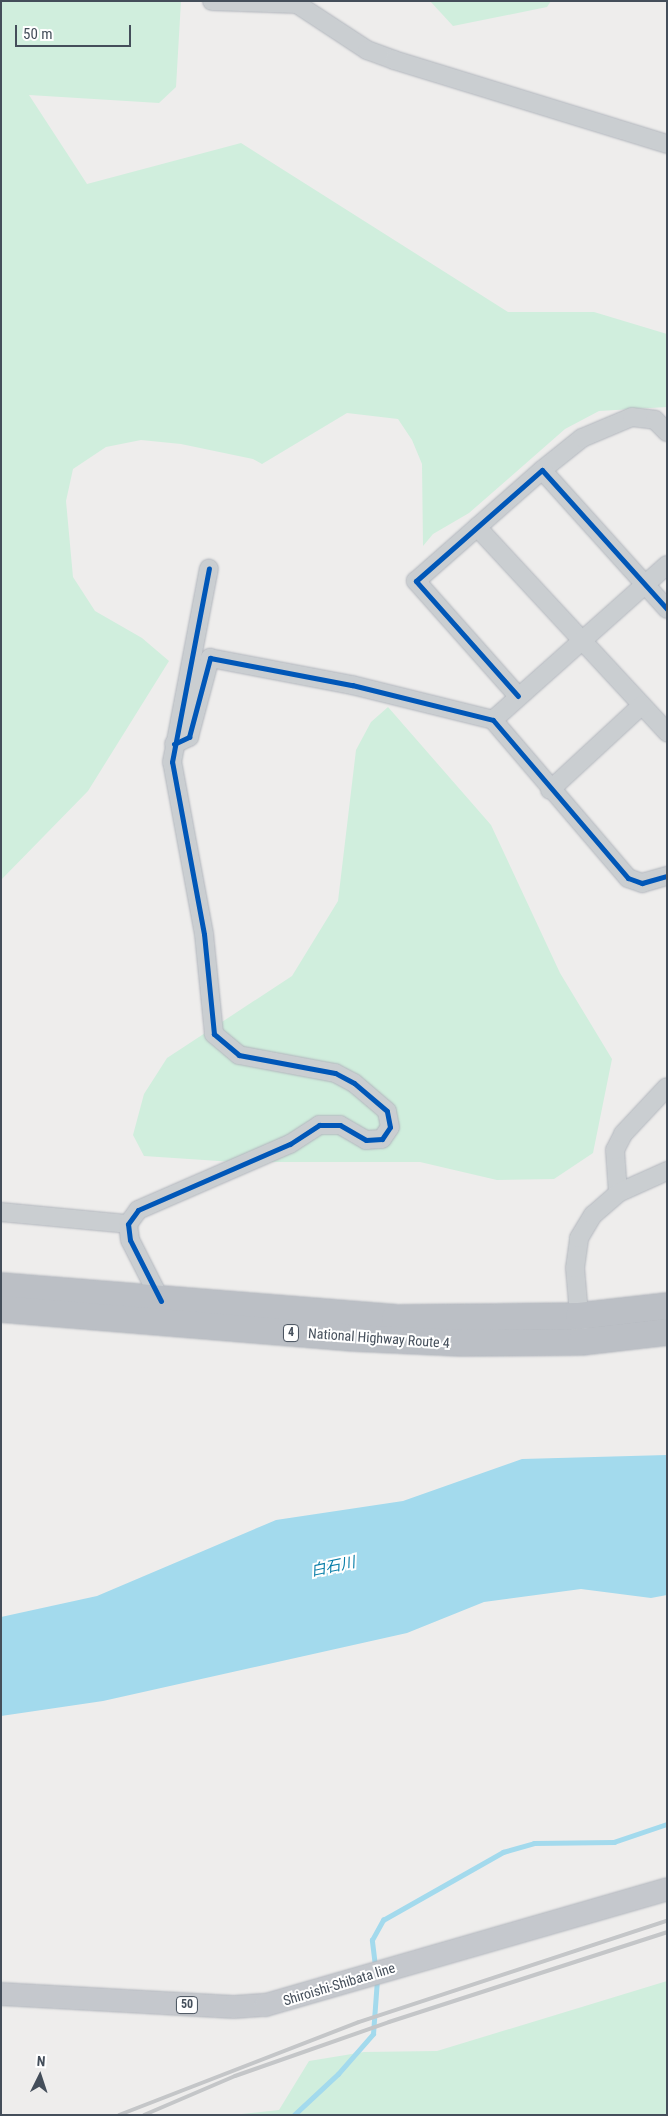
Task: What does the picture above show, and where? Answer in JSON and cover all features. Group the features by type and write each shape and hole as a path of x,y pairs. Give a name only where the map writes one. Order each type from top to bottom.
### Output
{"highway":[{"name":"National Highway Route 4","path":"1,1286 161,1301 396,1318 579,1316 667,1306"},
{"name":"National Highway Route 4","path":"1,1308 354,1338 462,1343 581,1342 667,1332"}],"main road":[{"name":"Shiroishi-Shibata line","path":"1,1994 234,2007 290,1999 375,1972 667,1889"}],"street":[{"path":"212,1 297,4 367,50 667,144"},
{"path":"518,696 416,580 542,470 582,438 632,418 654,420 667,432"},
{"path":"542,470 667,609"},
{"path":"477,527 667,732"},
{"path":"493,720 667,565"},
{"path":"161,1301 130,1240 128,1224 138,1210 290,1144 319,1124 340,1125 366,1140 382,1139 390,1127 387,1111 354,1083 334,1073 239,1055 214,1034 204,934 172,762 209,568"},
{"path":"174,744 189,737 210,658 352,685 493,720 550,790 628,878 642,883 667,876"},
{"path":"550,790 642,705"},
{"path":"618,1193 616,1150 623,1134 667,1087"},
{"path":"581,1342 575,1268 579,1238 593,1215 618,1193 667,1171"},
{"path":"1,1212 128,1224"}],"green space":[{"path":"1,1 181,1 176,87 159,103 29,95 87,184 241,143 508,312 594,312 667,334 667,407 599,411 565,429 469,513 433,534 423,546 422,464 412,440 398,419 347,413 262,464 253,459 181,444 141,440 106,447 73,469 66,501 73,577 95,611 142,638 169,661 88,791 1,880"},
{"path":"430,1 551,1 547,7 453,26"},
{"path":"388,707 491,825 560,973 612,1059 593,1153 554,1179 497,1180 420,1162 234,1162 144,1156 133,1135 144,1094 167,1058 292,976 338,901 356,750 371,722"},
{"path":"667,1981 667,2115 232,2115 279,2110 309,2061 364,2052 437,2051"}],"water":[{"name":"白石川","path":"667,1455 667,1595 651,1598 581,1589 484,1602 407,1633 103,1701 1,1716 1,1617 97,1596 276,1520 403,1501 522,1459"}],"waterway":[{"path":"375,1966 372,1940 383,1920 503,1852 534,1843 614,1842 667,1824"},
{"path":"294,2115 338,2074 373,2034 377,1979"}],"railway":[{"path":"119,2115 359,2022 667,1921"},
{"path":"144,2115 235,2076 389,2022 667,1932"}],"cycle path":[{"path":"518,696 416,581 542,470 667,609"},
{"path":"161,1301 130,1240 128,1224 138,1210 290,1144 319,1125 340,1125 366,1140 382,1139 390,1127 387,1111 354,1083 335,1073 239,1055 214,1034 204,934 172,762 209,568"},
{"path":"174,744 189,737 210,658 352,685 493,720 628,878 642,883 667,876"}]}
